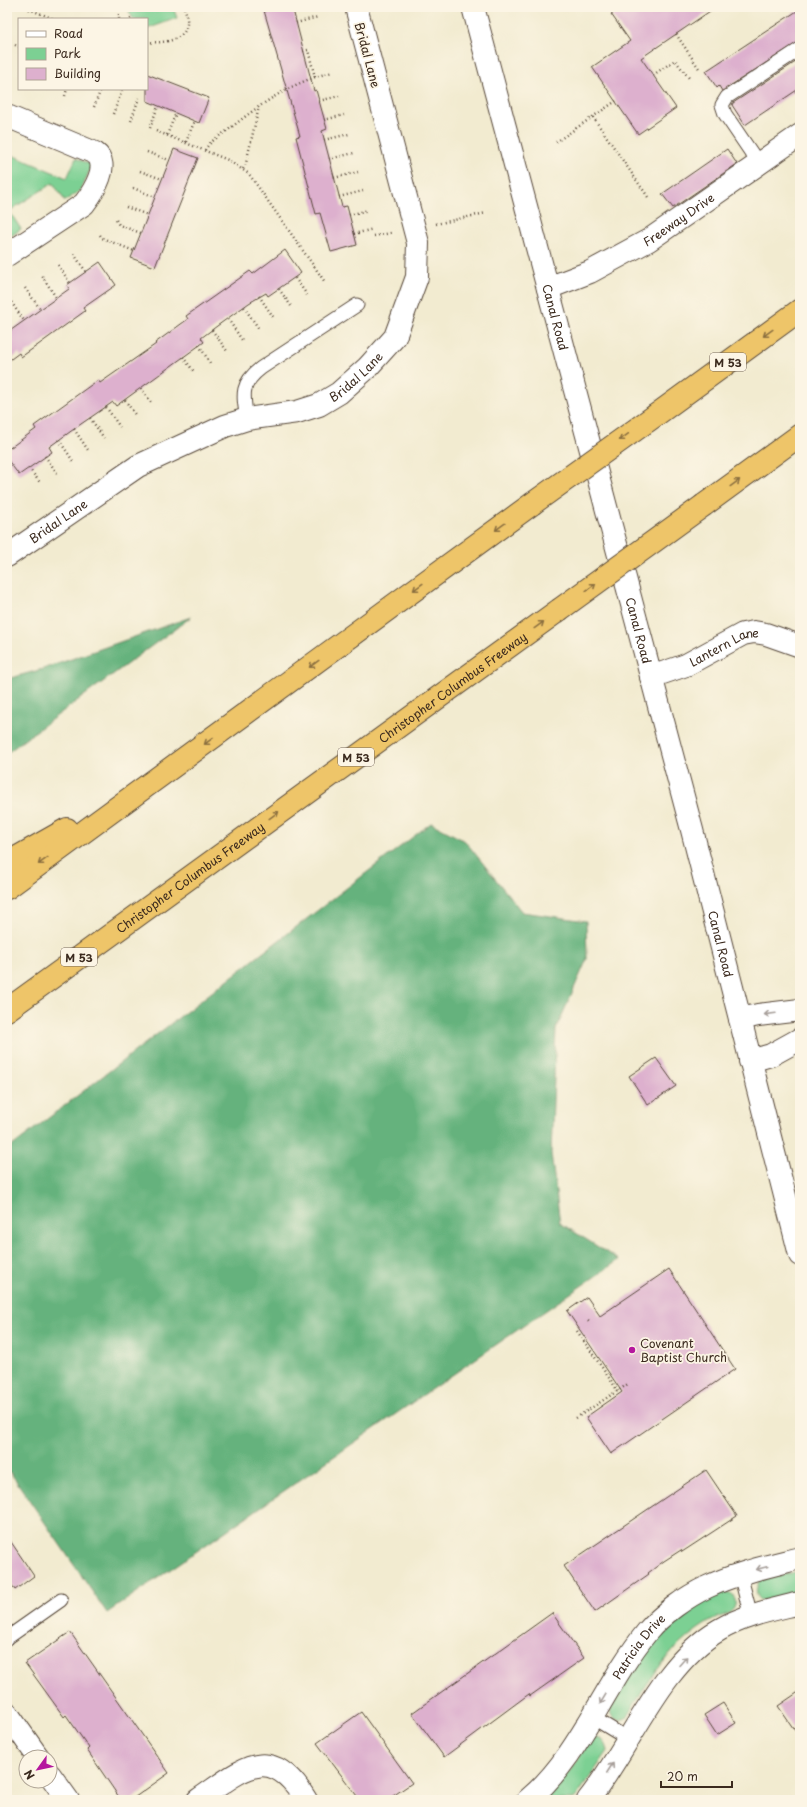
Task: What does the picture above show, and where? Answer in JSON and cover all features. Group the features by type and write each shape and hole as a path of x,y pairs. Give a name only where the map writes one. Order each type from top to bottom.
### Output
{"highway":[{"name":"M 53","path":"7,888 800,310"},
{"name":"Christopher Columbus Freeway","path":"7,1010 800,435"},
{"path":"7,863 166,772"},
{"path":"7,1020 152,904"}],"street":[{"name":"Bridal Lane","path":"7,556 138,466 225,426 247,419 297,412 319,405 339,393 367,368 395,337 417,277 418,243 356,7"},
{"name":"Canal Road","path":"473,7 650,677 692,830 800,1255"},
{"path":"7,116 95,152 100,156 103,165 92,194 84,204 7,255"},
{"name":"Freeway Drive","path":"548,288 590,272 649,240 800,135"},
{"name":"Lantern Lane","path":"650,677 686,665 743,634 754,632 766,634 800,646"},
{"path":"740,1019 758,1015 800,1010"},
{"path":"750,1061 770,1056 800,1039"},
{"name":"Patricia Drive","path":"528,1800 544,1786 559,1768 628,1657 648,1631 669,1612 707,1587 740,1574 800,1558"},
{"path":"588,1800 668,1679 700,1643 719,1630 751,1616 800,1603"},
{"path":"7,1713 32,1749"},
{"path":"198,1800 243,1770 258,1764 273,1767 286,1774 298,1787 306,1800"},
{"path":"58,1786 68,1800"}],"lane":[{"path":"759,164 724,114 722,105 727,97 800,49"},
{"path":"247,419 244,396 245,387 248,380 261,368 357,305"},
{"path":"740,1574 751,1616"},
{"path":"7,1638 61,1600"},
{"path":"592,1717 628,1739"}],"path":[{"path":"119,7 119,18"},
{"path":"148,42 174,40 180,36 186,29 188,21 184,7"},
{"path":"29,9 54,18"},
{"path":"296,23 318,17"},
{"path":"676,34 700,70"},
{"path":"303,51 308,50 315,78"},
{"path":"653,75 675,60 689,78"},
{"path":"205,150 219,136 269,99 332,72"},
{"path":"65,96 67,90"},
{"path":"94,107 101,90"},
{"path":"113,114 122,91"},
{"path":"319,101 339,96"},
{"path":"131,121 139,98"},
{"path":"556,142 616,101"},
{"path":"150,128 158,106"},
{"path":"243,169 246,163 259,107"},
{"path":"167,135 176,112"},
{"path":"324,120 344,115"},
{"path":"593,117 648,197"},
{"path":"186,142 194,120"},
{"path":"156,131 228,160 243,169 254,180 325,282"},
{"path":"324,140 349,134"},
{"path":"147,152 169,160"},
{"path":"329,159 354,153"},
{"path":"140,170 162,179"},
{"path":"334,178 358,172"},
{"path":"133,188 155,196"},
{"path":"339,197 363,191"},
{"path":"126,207 148,215"},
{"path":"349,215 368,210"},
{"path":"428,225 486,213"},
{"path":"116,220 119,225 141,233"},
{"path":"354,234 373,229"},
{"path":"374,236 394,233"},
{"path":"100,235 102,238 134,251"},
{"path":"74,254 86,272"},
{"path":"58,265 70,283"},
{"path":"42,276 57,299"},
{"path":"295,278 307,295"},
{"path":"25,288 41,310"},
{"path":"279,289 291,306"},
{"path":"259,296 274,318"},
{"path":"9,299 25,322"},
{"path":"244,307 259,329"},
{"path":"228,319 242,340"},
{"path":"7,329 9,333"},
{"path":"212,330 227,351"},
{"path":"199,346 210,363"},
{"path":"183,357 195,373"},
{"path":"141,388 152,404"},
{"path":"125,400 136,416"},
{"path":"106,407 120,427"},
{"path":"90,418 104,438"},
{"path":"74,429 88,450"},
{"path":"59,440 73,461"},
{"path":"46,456 57,473"},
{"path":"29,468 41,484"},
{"path":"577,1332 618,1390"},
{"path":"576,1418 628,1384"}],"green space":[{"path":"127,7 173,7 177,18 148,29 148,18 132,18"},
{"path":"7,153 67,178 76,158 92,165 81,190 65,201 53,183 9,211 21,229 7,239"},
{"path":"191,617 7,753 7,679 43,669"},
{"path":"431,823 465,841 522,912 586,921 587,959 556,1029 551,1153 560,1223 619,1260 107,1613 10,1472 7,1474 7,1150"},
{"path":"800,1571 800,1593 768,1601 761,1600 757,1595 757,1586 760,1580"},
{"path":"726,1591 733,1596 735,1600 733,1610 728,1614 714,1619 704,1625 681,1643 665,1660 644,1688 626,1718 621,1720 615,1719 611,1715 610,1709 633,1672 657,1639 687,1612"},
{"path":"596,1738 601,1739 604,1742 608,1751 574,1800 545,1800 571,1769 590,1740"}],"building":[{"path":"263,7 287,7 288,11 293,10 314,91 316,90 327,129 322,131 342,207 347,206 357,245 331,252 320,213 316,214 296,137 300,136"},
{"path":"621,7 716,7 641,58 676,108 638,134 592,67 630,41 611,14"},
{"path":"800,9 800,41 722,91 719,86 717,88 706,71"},
{"path":"800,59 800,88 745,125 732,105 733,103"},
{"path":"148,74 209,98 199,123 147,101"},
{"path":"174,149 198,158 155,267 131,258"},
{"path":"727,149 737,164 673,208 662,194"},
{"path":"285,250 301,273 268,296 266,293 249,303 201,338 204,342 116,406 113,402 49,447 52,452 19,475 7,459 7,450 36,429 34,426 98,380 100,383 156,344 155,343 188,319 186,316 250,271 253,274"},
{"path":"100,262 116,285 83,308 85,311 38,345 21,357 19,353 7,362 7,333 69,289 67,285"},
{"path":"656,1058 676,1086 648,1105 629,1076"},
{"name":"Covenant Baptist Church","path":"669,1269 735,1369 611,1454 586,1417 622,1392 567,1311 587,1297 600,1316"},
{"path":"706,1470 737,1516 682,1552 681,1550 664,1561 648,1573 649,1574 595,1612 564,1566"},
{"path":"7,1536 34,1576 15,1590 7,1578"},
{"path":"552,1613 584,1658 530,1696 529,1694 444,1757 412,1713"},
{"path":"70,1632 169,1773 131,1800 121,1800 87,1750 89,1748 66,1715 64,1717 25,1663"},
{"path":"800,1691 800,1738 778,1706"},
{"path":"723,1703 736,1723 717,1735 704,1715"},
{"path":"361,1712 412,1783 387,1800 360,1800 317,1743"}],"place":[{"name":"Covenant Baptist Church","path":"632,1350"}]}
